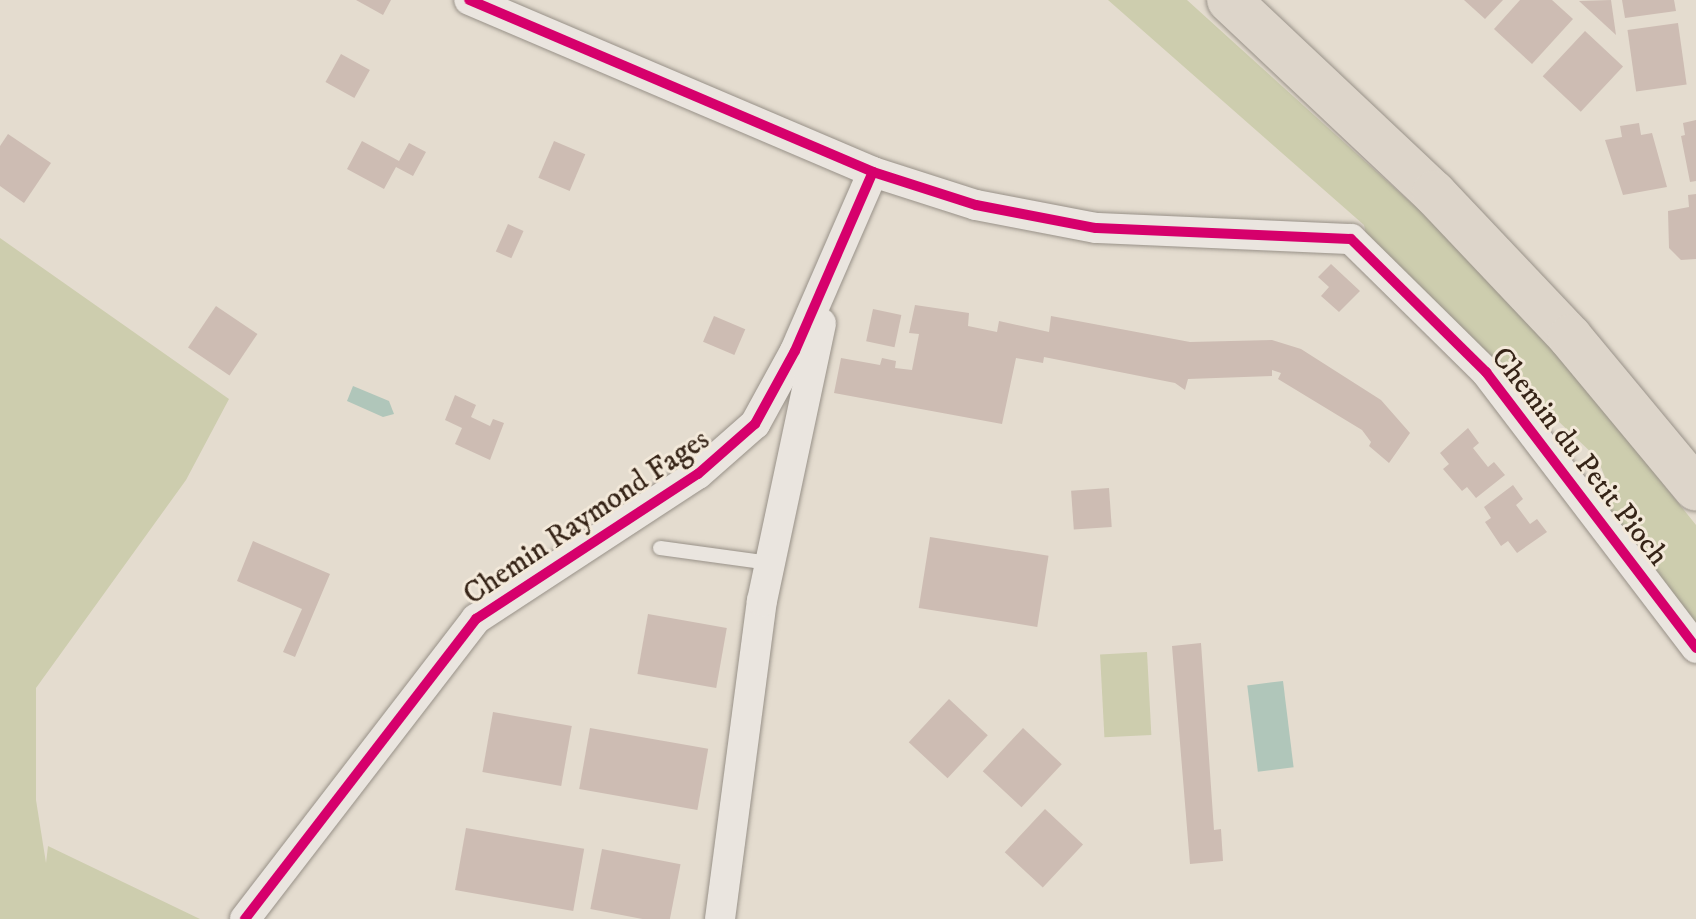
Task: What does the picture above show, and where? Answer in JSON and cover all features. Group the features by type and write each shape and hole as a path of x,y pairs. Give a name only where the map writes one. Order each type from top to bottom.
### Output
{"highway":[{"path":"1229,0 1455,215 1570,337 1696,489"}],"street":[{"path":"469,0 873,172"},
{"name":"Chemin Raymond Fages","path":"245,919 476,619 738,443 768,405 834,266 873,172"},
{"name":"Chemin du Petit Pioch","path":"873,172 976,205 1096,228 1351,239 1486,372 1696,648"},
{"path":"720,919 770,563 834,266"}],"lane":[{"path":"660,548 770,563"}],"shaded area":[{"path":"1108,0 1187,0 1419,210 1554,348 1696,525 1696,636 1611,515 1611,491 1597,458 1367,239 1364,225"},
{"path":"0,238 229,399 186,480 36,688 36,800 46,863 48,846 200,919 0,919"},
{"path":"353,386 389,401 394,414 383,417 347,401"},
{"path":"1147,652 1151,735 1104,737 1100,654"},
{"path":"1283,681 1294,767 1258,772 1247,685"}],"building":[{"path":"356,0 391,0 383,15"},
{"path":"1464,0 1503,0 1485,19"},
{"path":"1520,0 1552,0 1573,19 1532,64 1494,29"},
{"path":"1611,0 1616,35 1579,1"},
{"path":"1622,0 1674,0 1676,11 1625,18"},
{"path":"1678,23 1687,84 1636,91 1627,30"},
{"path":"1585,31 1623,66 1581,112 1543,76"},
{"path":"341,54 370,70 354,98 325,82"},
{"path":"1696,120 1696,181 1690,182 1681,136 1685,135 1683,123"},
{"path":"1639,123 1641,135 1652,133 1667,187 1623,195 1605,140 1622,137 1620,126"},
{"path":"8,134 51,163 24,203 0,186 0,146"},
{"path":"362,141 399,161 409,143 426,152 413,176 396,167 384,189 347,169"},
{"path":"554,141 585,154 570,191 538,178"},
{"path":"1696,194 1696,259 1681,260 1669,248 1668,211 1689,207 1688,195"},
{"path":"508,224 524,231 511,258 496,251"},
{"path":"1331,264 1360,291 1339,312 1321,296 1329,287 1318,277"},
{"path":"915,305 969,313 968,326 997,332 999,321 1049,332 1051,316 1190,342 1272,340 1301,349 1381,400 1410,433 1389,463 1369,446 1371,442 1362,430 1278,379 1281,373 1272,370 1272,376 1188,379 1185,390 1175,383 1044,357 1043,363 1016,358 1002,424 834,393 841,358 880,365 882,358 896,361 895,368 912,370 919,334 909,333"},
{"path":"216,306 257,334 229,375 188,347"},
{"path":"873,309 901,315 895,347 866,341"},
{"path":"714,316 745,329 734,355 703,342"},
{"path":"455,395 476,405 471,417 490,426 493,419 504,423 490,460 455,444 462,428 445,420"},
{"path":"1468,428 1479,443 1473,448 1488,467 1494,462 1505,475 1476,498 1467,487 1462,491 1443,469 1449,464 1440,453"},
{"path":"1513,485 1523,499 1516,505 1530,524 1537,519 1547,532 1517,553 1508,541 1501,546 1485,522 1491,518 1484,507"},
{"path":"1109,488 1112,527 1074,530 1071,491"},
{"path":"930,537 1049,556 1037,627 919,608"},
{"path":"253,541 330,574 295,657 283,652 302,609 237,581"},
{"path":"648,614 727,628 716,688 637,674"},
{"path":"1201,643 1214,830 1221,829 1223,861 1190,864 1172,646"},
{"path":"949,699 988,735 948,778 909,742"},
{"path":"493,712 572,726 561,786 482,772"},
{"path":"590,728 708,749 697,810 579,789"},
{"path":"1023,728 1062,764 1022,807 983,771"},
{"path":"1045,809 1083,844 1043,888 1005,852"},
{"path":"466,828 584,849 573,911 455,890"},
{"path":"602,849 681,864 670,919 642,919 590,909"}],"cycle path":[{"path":"245,919 476,619 698,474 755,424 795,351 873,172 469,0"},
{"path":"873,172 976,205 1096,228 1351,239 1486,372 1696,648"}]}
